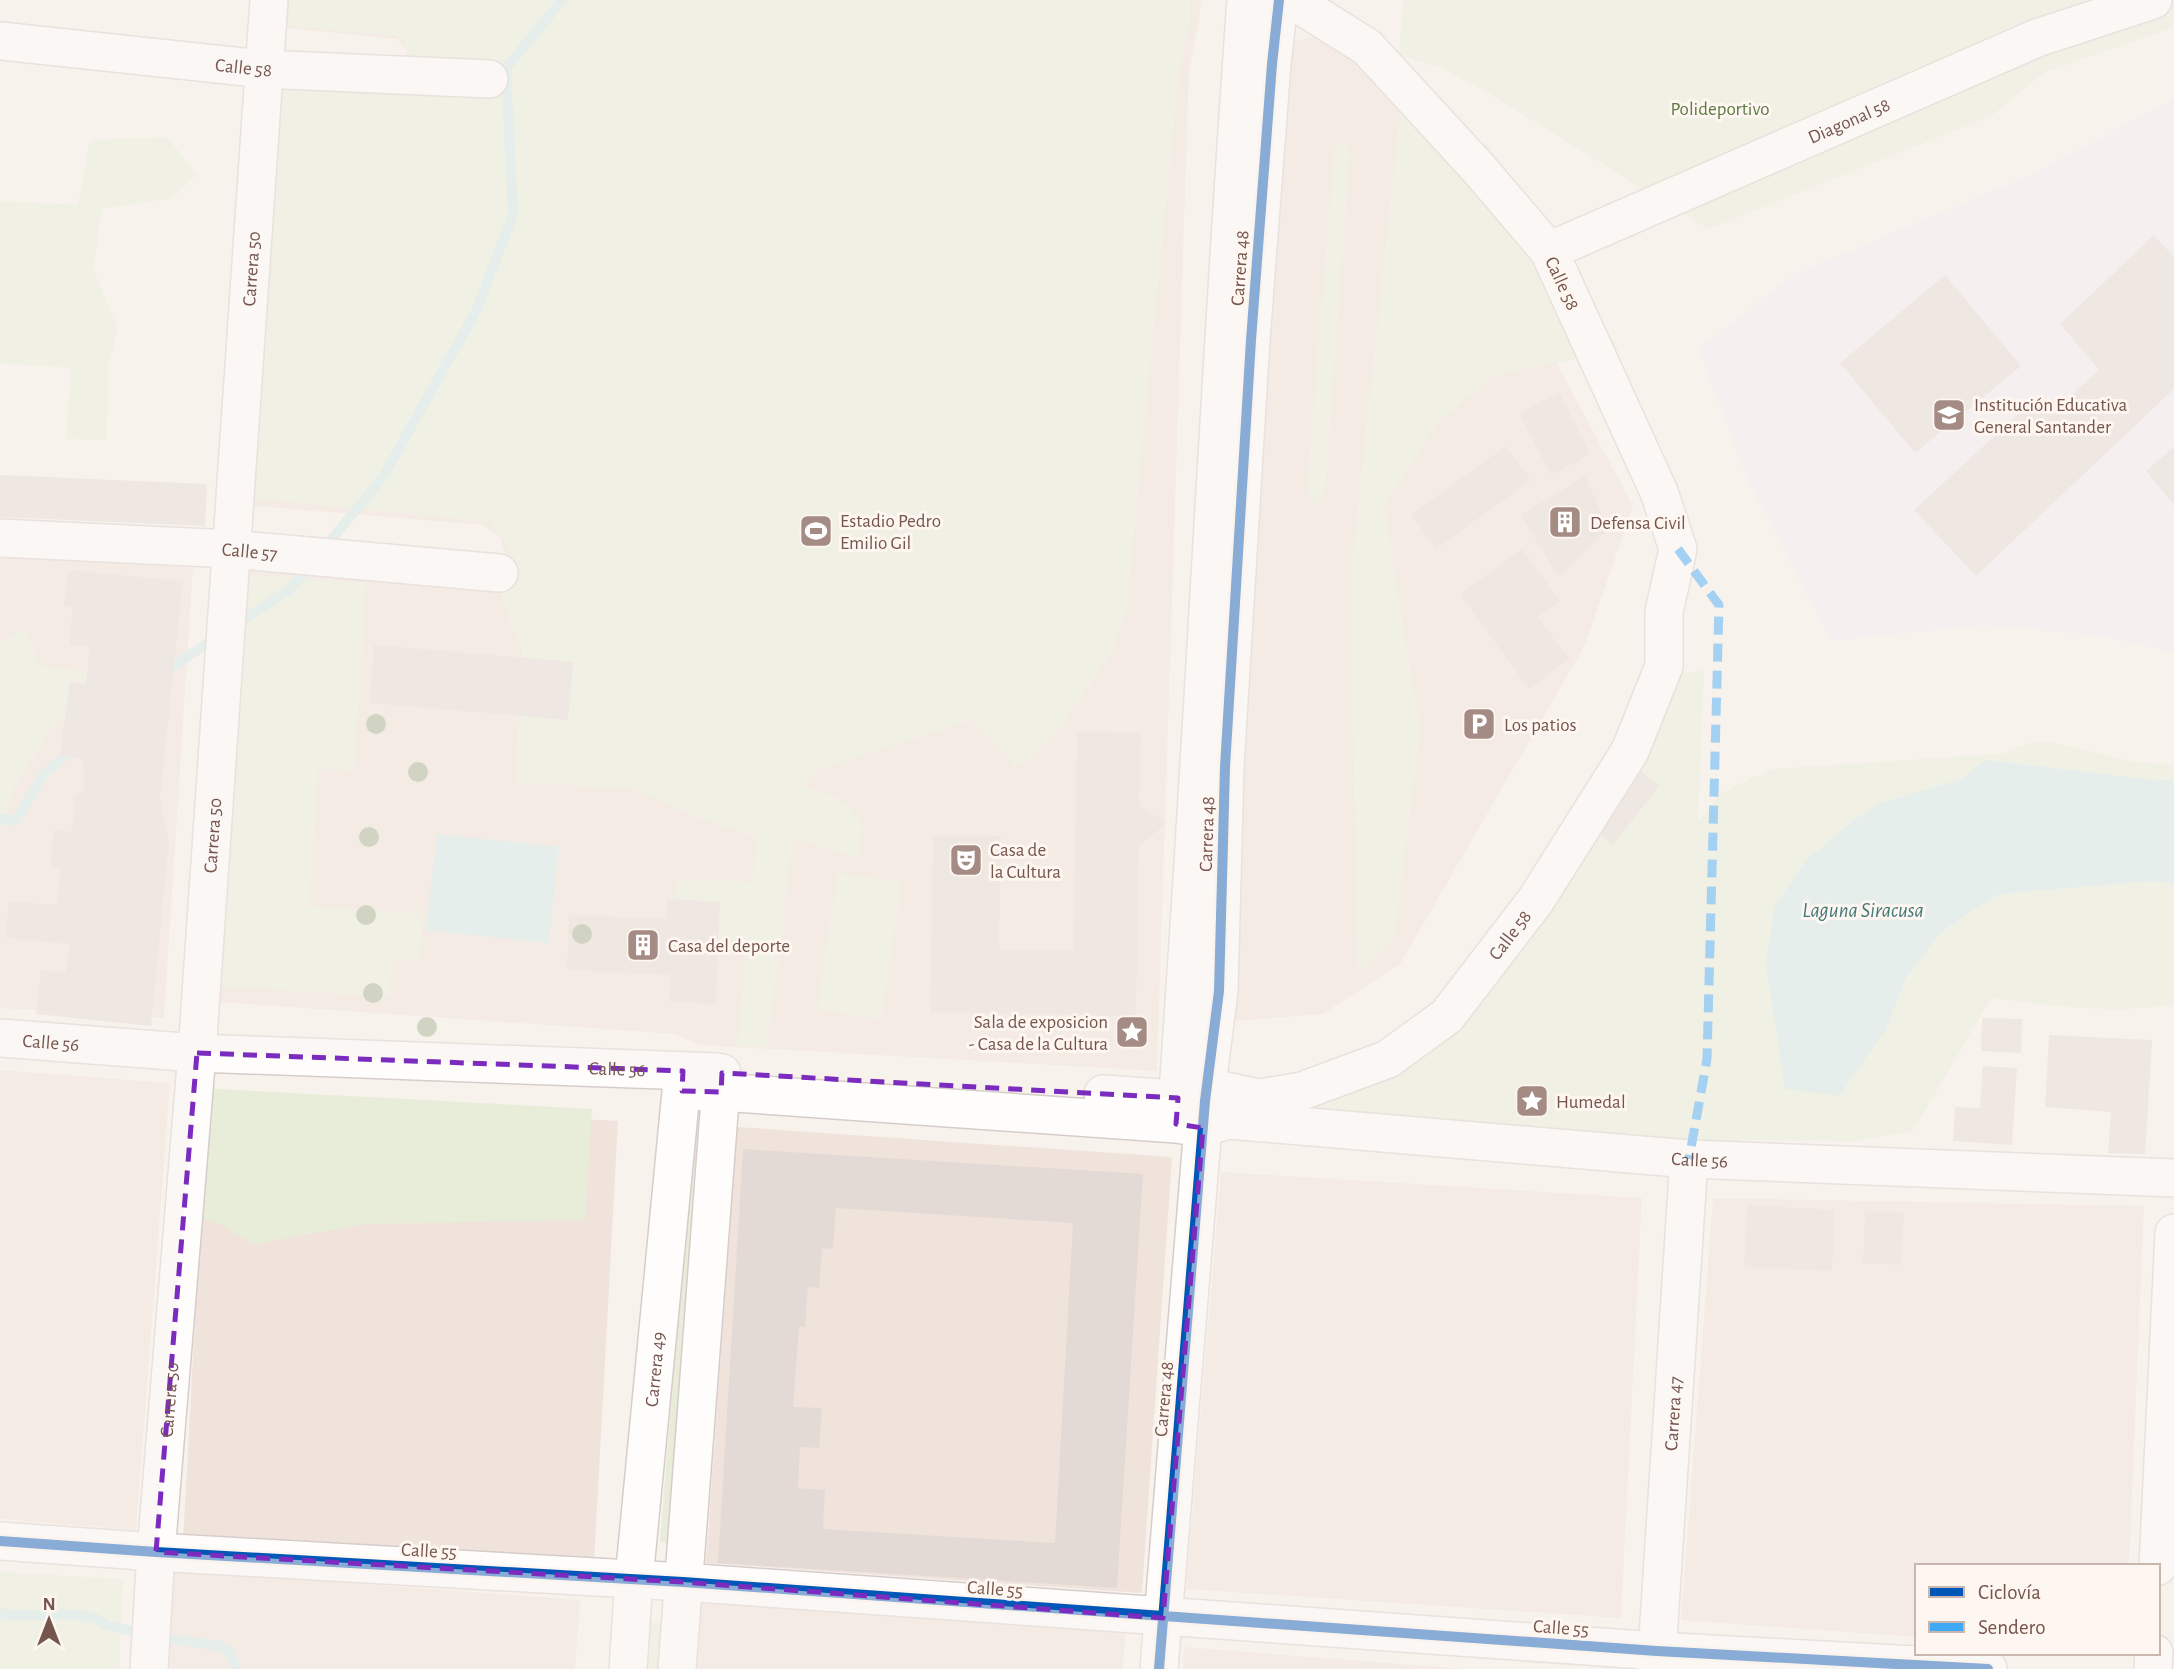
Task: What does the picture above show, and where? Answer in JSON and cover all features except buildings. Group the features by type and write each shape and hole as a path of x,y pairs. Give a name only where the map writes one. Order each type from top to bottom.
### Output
{"street":[{"name":"Carrera 50","path":"149,1669 156,1552 197,1054 269,0"},
{"name":"Carrera 48","path":"1159,1669 1201,1104 1219,991 1212,767 1236,339 1245,0"},
{"name":"Carrera 48","path":"1236,339 1279,0"},
{"name":"Calle 58","path":"1201,1104 1302,1091 1388,1059 1447,1016 1536,900 1630,751 1664,666 1664,612 1678,549 1659,492 1549,251 1480,170 1367,47 1292,0"},
{"name":"Diagonal 58","path":"1549,251 2037,38 2153,0"},
{"name":"Calle 58","path":"0,41 263,69 489,79"},
{"name":"Calle 57","path":"0,538 231,549 499,573"},
{"name":"Calle 56","path":"0,1038 197,1054 683,1081 1201,1104 1689,1159 2174,1178"},
{"name":"Carrera 49","path":"628,1669 634,1579 683,1081"},
{"path":"677,1669 722,1082"},
{"name":"Carrera 47","path":"1656,1660 1689,1159"},
{"path":"2158,1564 2174,1233"},
{"name":"Calle 55","path":"0,1541 683,1582 1163,1618 1656,1660 1988,1669"}],"highlighted area":[{"path":"197,1053 683,1071 682,1091 721,1092 722,1073 1178,1098 1176,1124 1203,1128 1163,1618 683,1582 156,1552"}],"shaded area":[{"name":"Estadio Pedro Emilio Gil","path":"270,0 1201,0 1189,68 1157,1071 700,1045 674,1034 203,1001 236,560 506,557 500,537 483,525 242,505 405,63 406,50 397,39 268,26"},
{"path":"1314,37 1350,51 1402,99 1494,246 1633,506 1585,645 1400,964 1323,1014 1222,1022 1279,44"},
{"name":"Institución Educativa General Santander","path":"2174,99 2174,652 2094,635 1983,625 1831,641 1748,480 1698,349 1795,274 2033,174"},
{"path":"0,555 193,568 164,1018 0,1008"},
{"path":"0,1070 170,1083 136,1530 0,1519"},
{"path":"207,1099 618,1121 594,1563 183,1542"},
{"path":"737,1127 1172,1157 1142,1593 706,1563"},
{"path":"1221,1172 1642,1198 1621,1618 1186,1589"},
{"path":"1713,1198 2144,1206 2129,1564 1915,1564 1915,1637 1681,1620"},
{"path":"162,1569 580,1600 575,1669 155,1669"},
{"path":"687,1595 1126,1624 1123,1669 682,1669"},
{"path":"1184,1647 1466,1669 1183,1669"}],"green space":[{"name":"Estadio Pedro Emilio Gil","path":"275,0 1190,0 1190,25 1179,70 1126,612 1111,653 1057,733 1017,768 973,719 816,771 803,785 840,799 862,820 860,859 793,838 782,945 767,1047 737,1046 747,943 674,939 677,878 752,882 757,837 697,817 631,788 516,783 522,649 503,603 497,576 507,561 508,548 489,522 248,498 269,64 407,62 405,44 396,36 273,25"},
{"name":"Polideportivo","path":"1403,0 2174,0 2174,27 2045,72 1991,116 1708,229 1485,91 1441,68 1399,55"},
{"path":"1412,108 1488,145 1620,350 1492,376 1436,425 1384,506 1420,731 1395,936 1357,974 1351,573 1400,111"},
{"path":"167,137 197,174 172,198 102,209 93,269 118,329 108,366 107,440 66,439 71,368 0,363 0,201 78,205 90,140"},
{"path":"1342,140 1350,152 1325,489 1315,505 1307,490 1334,150"},
{"path":"249,575 366,583 354,770 318,769 309,906 423,914 420,961 392,959 389,997 221,986"},
{"path":"24,627 39,665 88,672 83,711 55,723 15,785 0,831 0,645"},
{"path":"1704,671 1698,822 1721,793 1772,769 2001,754 2025,744 2047,741 2135,762 2174,765 2174,780 2156,780 1985,760 1961,779 1878,804 1851,822 1807,859 1775,905 1886,1029 1906,978 1942,931 1999,894 2152,881 2174,883 2174,1004 2105,1009 1991,998 1913,1131 1855,1141 1745,1140 1739,1136 1744,1141 1667,1146 1235,1115 1328,1085 1442,1022 1623,726 1658,674"},
{"path":"838,873 902,882 881,1019 817,1009"},
{"path":"200,1088 592,1109 585,1220 366,1224 253,1244 222,1225 194,1216"},
{"path":"694,1121 713,1122 680,1545 660,1542"},
{"path":"0,1572 123,1579 119,1669 0,1669"},
{"path":"642,1622 671,1624 668,1669 639,1669"}],"water":[{"name":"Laguna Siracusa","path":"1985,760 2174,780 2174,883 2152,881 1999,894 1942,931 1906,978 1886,1029 1839,1096 1785,1089 1766,964 1775,905 1807,859 1851,822 1878,804 1961,779"},
{"path":"437,834 559,847 549,943 426,930"}],"waterway":[{"path":"322,551 383,477 476,311 513,215 506,68 562,0"},
{"path":"235,625 289,590 312,563"},
{"path":"162,673 216,638"},
{"path":"0,819 16,821 44,774 73,749"},
{"path":"0,1613 14,1616 73,1614 93,1617 106,1625 161,1638 220,1646 230,1653 236,1669"}],"marked path":[{"path":"1678,549 1719,605 1707,1059 1689,1159"}],"cycle path":[{"path":"1159,1669 1205,1101 1219,991 1225,767 1251,340 1279,0"},
{"path":"0,1541 683,1582 1657,1651 1988,1669"}],"place":[{"name":"Institución Educativa General Santander","path":"1949,415"},
{"name":"Defensa Civil","path":"1565,522"},
{"name":"Estadio Pedro Emilio Gil","path":"816,531"},
{"name":"Los patios","path":"1479,724"},
{"name":"Casa de la Cultura","path":"966,860"},
{"name":"Casa del deporte","path":"643,945"},
{"name":"Sala de exposicion - Casa de la Cultura","path":"1132,1032"},
{"name":"Humedal","path":"1532,1101"}]}
